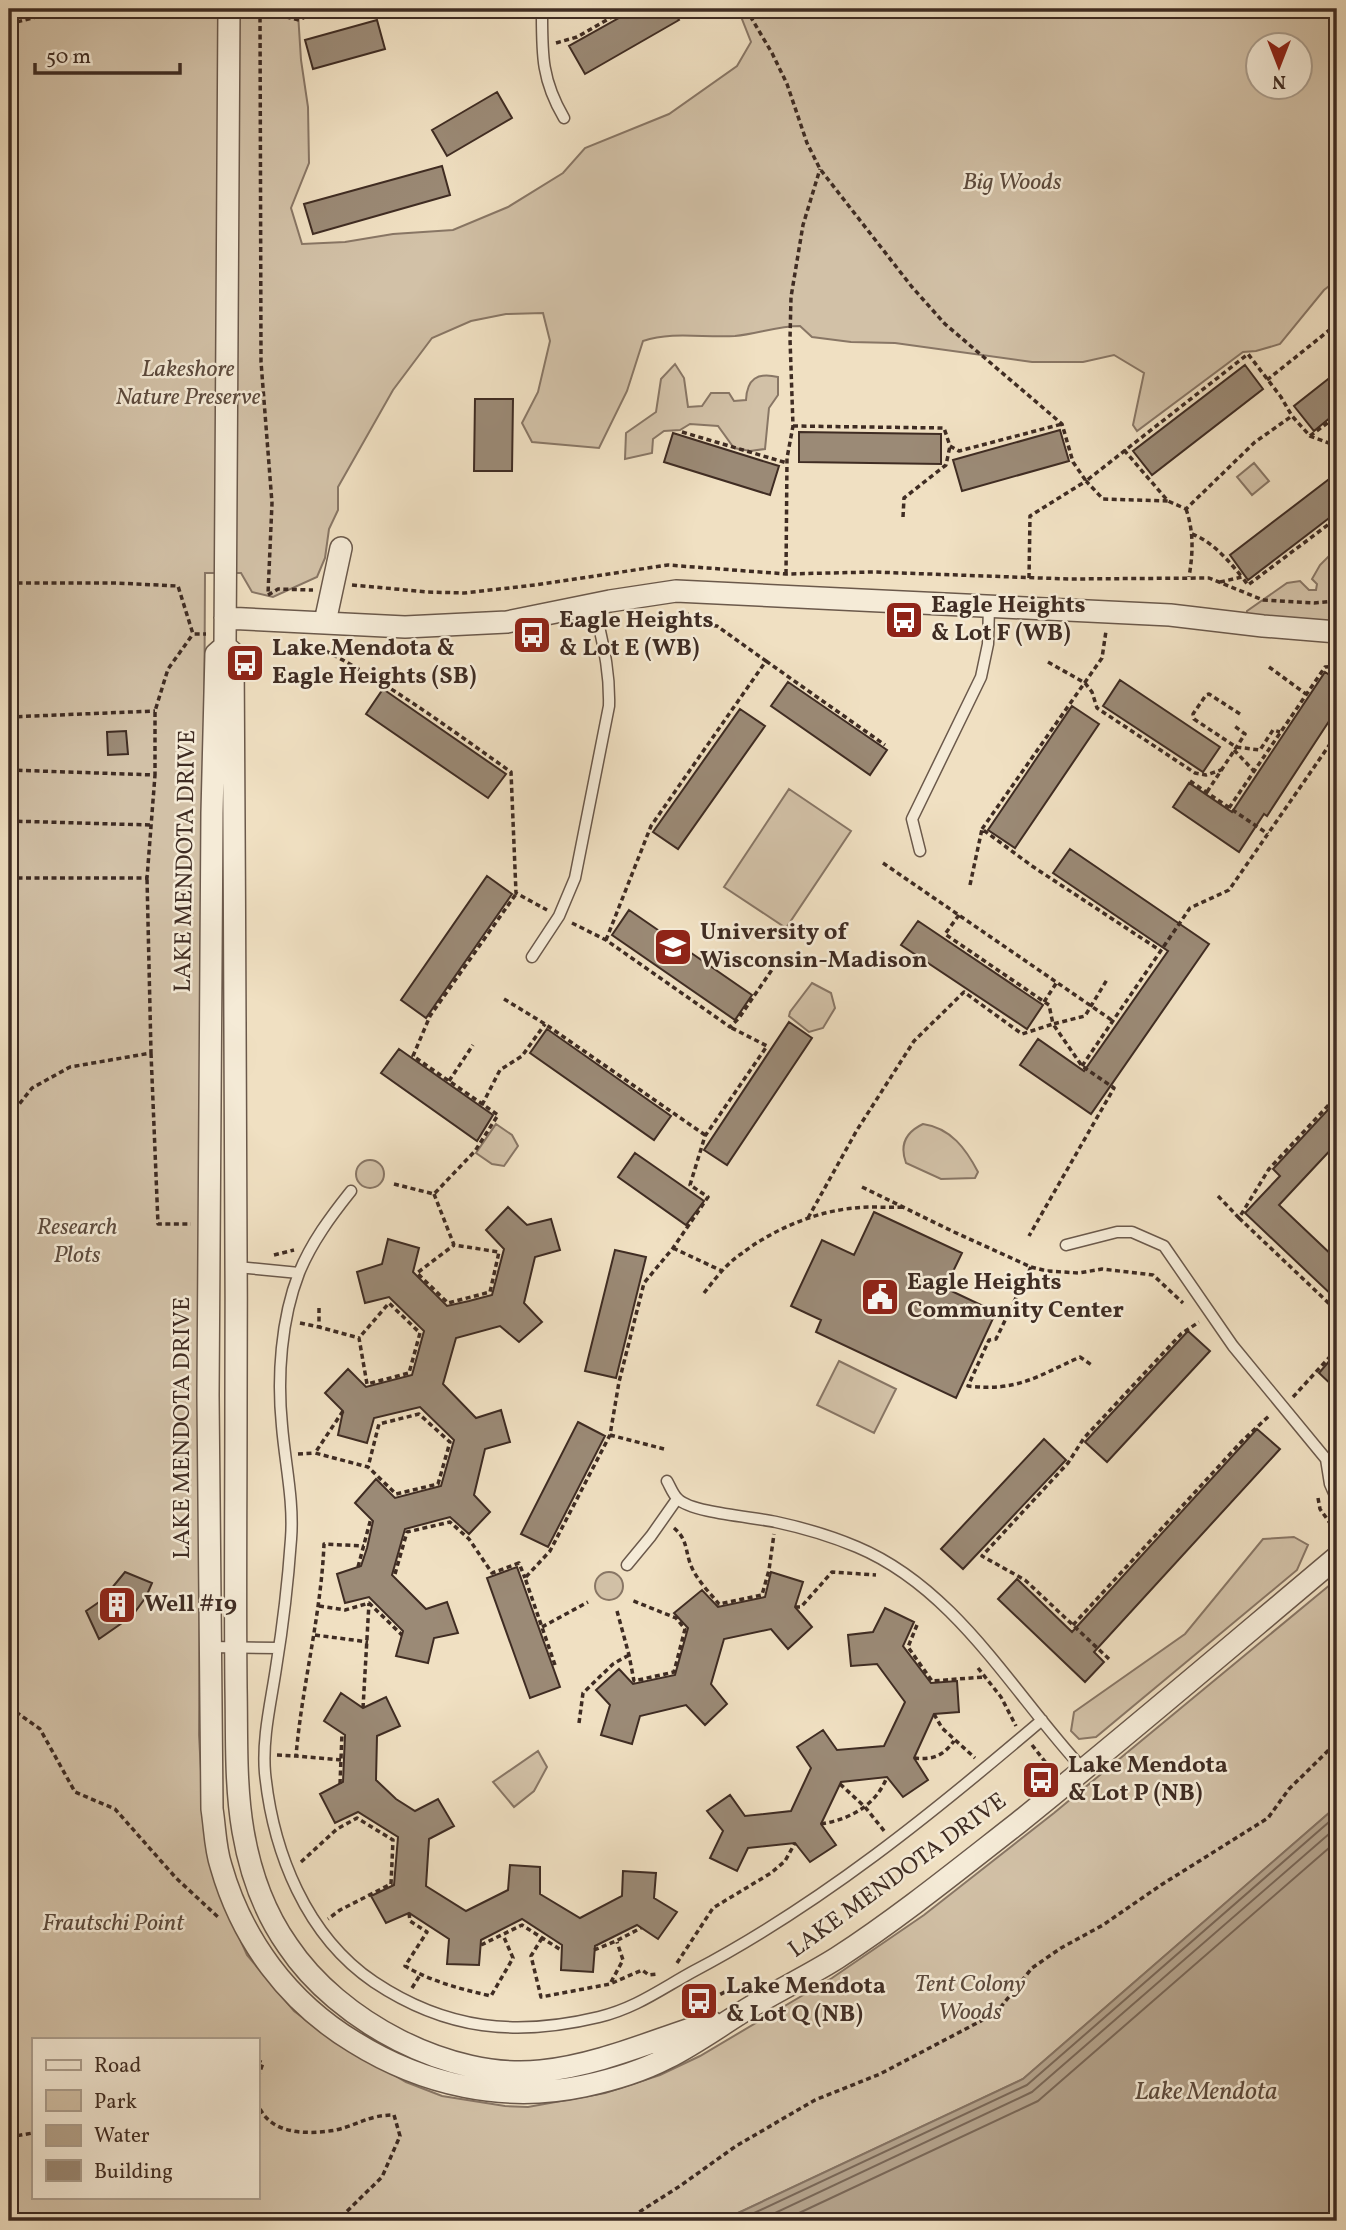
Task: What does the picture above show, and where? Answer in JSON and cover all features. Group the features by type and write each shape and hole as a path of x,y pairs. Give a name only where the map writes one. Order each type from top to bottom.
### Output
{"street":[{"name":"LAKE MENDOTA DRIVE","path":"229,9 225,633 233,653 237,1776 242,1827 251,1870 274,1924 290,1950 313,1978 345,2006 375,2027 446,2059 510,2072 541,2071 612,2055 741,2013"},
{"path":"325,622 341,548"},
{"path":"225,633 325,622 405,627 507,622 594,604 677,591 1108,611 1337,632"},
{"name":"LAKE MENDOTA DRIVE","path":"225,633 216,654 212,813 208,1395 212,1809 219,1863 248,1936 295,1994 343,2036 400,2067 457,2086 495,2092 540,2092 584,2086 667,2059 837,1958 955,1873 1084,1770 1337,1557"},
{"path":"233,1902 259,1891"}],"lane":[{"path":"542,9 544,74 554,102 564,118"},
{"path":"531,957 559,916 575,878 609,706 606,647 594,604"},
{"path":"920,851 912,819 981,677 988,644 989,606"},
{"path":"351,1191 329,1219 299,1273 287,1319 281,1379 281,1413 291,1492 292,1534 265,1755 271,1815 289,1874 315,1923 359,1971 391,1993 431,2012 470,2024 505,2028 544,2026 640,2004 714,1961 859,1869 1042,1720"},
{"path":"1066,1245 1117,1232 1132,1232 1164,1246 1233,1346 1326,1459 1330,1484 1337,1500"},
{"path":"237,1267 299,1273"},
{"path":"667,1481 677,1499 693,1507 823,1533 862,1549 897,1570 925,1590 979,1643 1084,1770"},
{"path":"627,1565 677,1499"},
{"path":"210,1647 279,1648"}],"path":[{"path":"9,24 67,9"},
{"path":"268,595 272,503 261,362 261,10 299,20 320,9"},
{"path":"542,46 577,37 626,9"},
{"path":"746,9 788,84 807,143 820,169 912,287 945,324 1062,424 1073,462 1103,499 1168,501 1186,509"},
{"path":"786,574 787,463 793,426 792,297 803,225 820,169"},
{"path":"1267,380 1337,324"},
{"path":"1028,578 1030,516 1086,481 1248,354 1292,416 1310,436 1337,446"},
{"path":"1186,509 1255,442 1292,416"},
{"path":"1310,436 1337,416"},
{"path":"950,446 959,451 1062,424"},
{"path":"793,426 944,428 950,446 946,465 904,498 903,517"},
{"path":"682,432 787,463"},
{"path":"1124,450 1168,501"},
{"path":"1186,509 1193,553 1189,577"},
{"path":"1192,534 1222,554 1248,585 1337,518"},
{"path":"1220,582 1242,577"},
{"path":"9,583 178,586 193,634"},
{"path":"970,885 982,829 1102,658 1108,611"},
{"path":"697,614 683,614 683,624 717,626 885,745"},
{"path":"193,634 225,633"},
{"path":"9,1117 32,1088 70,1067 151,1054 147,878 155,775 155,711 168,668 193,634"},
{"path":"303,639 387,685 511,772 516,893 430,1016 414,1056 498,1115 474,1151 435,1194"},
{"path":"606,940 651,826 766,661"},
{"path":"1048,662 1085,683 1092,692 1097,708 1195,773 1206,775 1221,770"},
{"path":"1229,808 1325,667 1337,666"},
{"path":"1269,667 1306,694"},
{"path":"1240,714 1209,694 1193,714 1194,719 1235,749 1254,771"},
{"path":"9,717 155,711"},
{"path":"1207,792 1245,734 1233,725"},
{"path":"1235,749 1260,750 1273,730 1280,732"},
{"path":"1082,1066 1190,908 1229,890 1337,734"},
{"path":"9,770 155,775"},
{"path":"1190,781 1268,834"},
{"path":"9,821 151,825"},
{"path":"982,829 1032,866 1161,951"},
{"path":"883,863 1113,1021"},
{"path":"9,878 147,878"},
{"path":"516,893 606,940 730,1027 767,1046 705,1136 690,1185 708,1198 673,1248 644,1283 619,1382 610,1435 550,1551 525,1578"},
{"path":"958,915 945,934 1049,1005 1053,1024 1082,1066 1114,1088 1029,1236"},
{"path":"730,1027 782,955"},
{"path":"808,1218 857,1130 914,1041 964,992 1022,1034 1085,1016 1108,978"},
{"path":"1044,1002 1057,982"},
{"path":"504,999 545,1024 705,1136"},
{"path":"482,1105 500,1070 522,1056 545,1024"},
{"path":"449,1081 473,1045"},
{"path":"1239,1218 1269,1169 1337,1096"},
{"path":"394,1184 435,1194"},
{"path":"862,1186 1031,1267 1047,1271 1079,1273 1102,1269 1153,1275 1190,1310"},
{"path":"435,1194 454,1245"},
{"path":"1217,1196 1337,1311"},
{"path":"704,1293 740,1254 763,1239 808,1218 853,1208 905,1208"},
{"path":"454,1245 499,1252 490,1292 448,1303 418,1273 454,1245"},
{"path":"673,1248 722,1271"},
{"path":"1031,1267 996,1339 989,1340 968,1386 994,1389 1023,1383 1080,1357 1093,1366"},
{"path":"389,1303 420,1334 410,1373 367,1384 359,1338 389,1303"},
{"path":"319,1308 319,1327"},
{"path":"1109,1659 1025,1580 982,1556 1068,1463 1093,1429 1181,1334 1199,1322 1194,1316"},
{"path":"287,1319 359,1338"},
{"path":"1293,1398 1337,1349"},
{"path":"343,1411 315,1453 368,1467 396,1494 438,1484 450,1443 419,1414 379,1423 368,1467"},
{"path":"1073,1625 1242,1441 1273,1413"},
{"path":"610,1435 663,1449"},
{"path":"1318,1495 1320,1509 1337,1533"},
{"path":"358,1567 371,1518"},
{"path":"663,1519 682,1535 687,1544 690,1563 719,1604 762,1595 772,1549"},
{"path":"395,1574 407,1532 450,1522 469,1539 492,1573 519,1563 555,1665"},
{"path":"341,1759 296,1756 319,1606 324,1544 364,1546"},
{"path":"794,1607 801,1607 832,1572 886,1577"},
{"path":"617,1611 634,1681 674,1672 685,1629 676,1618 631,1600"},
{"path":"542,1627 588,1602"},
{"path":"319,1606 345,1610 369,1603"},
{"path":"369,1603 402,1635"},
{"path":"363,1708 369,1603"},
{"path":"917,1625 908,1647 932,1681 985,1676"},
{"path":"315,1635 368,1642"},
{"path":"579,1723 583,1693 613,1664 629,1655"},
{"path":"977,1667 1001,1698 1017,1727"},
{"path":"9,1707 40,1729 75,1792 115,1809 176,1878 222,1920 248,1936"},
{"path":"934,1714 954,1741 967,1749"},
{"path":"340,1784 342,1733"},
{"path":"914,1758 941,1756 954,1741"},
{"path":"625,2221 736,2146 815,2100 880,2074 996,2012 1032,1968 1061,1948 1104,1925 1172,1878 1268,1818 1289,1789 1337,1742"},
{"path":"1033,1746 1052,1769 1054,1776"},
{"path":"821,1824 836,1822 866,1807 882,1789 887,1777"},
{"path":"840,1784 866,1807 877,1822"},
{"path":"310,1852 337,1829 357,1818 393,1840 391,1884 340,1910"},
{"path":"542,1938 531,1956 541,1997 610,1984 642,1970 649,1975 657,1975 678,1962 713,1908 771,1873 785,1861 796,1843"},
{"path":"409,1913 410,1921 427,1931 405,1966 420,1975 457,1989 491,1996 513,1958 503,1935"},
{"path":"481,1945 522,1925 561,1950"},
{"path":"594,1950 641,1928"},
{"path":"610,1984 624,1961 616,1941"},
{"path":"705,2002 729,1990"},
{"path":"259,2107 261,2113 281,2130 302,2132 337,2130 376,2115 394,2115 400,2136 382,2177 337,2221"},
{"path":"9,2137 32,2133"}],"green space":[{"name":"Lakeshore Nature Preserve","path":"9,9 306,9 298,13 308,107 309,163 291,208 302,244 453,230 508,207 563,173 585,148 669,114 737,66 751,42 740,9 1337,9 1337,280 1324,290 1280,344 1243,352 1137,431 1133,425 1144,373 1114,355 1083,362 1032,362 895,343 851,342 812,337 800,326 735,336 677,336 643,341 627,391 599,448 532,442 522,423 538,392 550,341 543,313 506,314 471,321 432,338 393,390 338,487 338,510 329,529 325,558 317,577 273,597 252,592 241,573 205,573 199,1735 203,1807 218,1890 247,1955 294,2011 330,2038 406,2082 442,2096 528,2107 605,2093 660,2075 700,2056 832,1978 924,1915 1054,1813 1337,1579 1337,1806 1023,2079 721,2221 9,2221"},
{"path":"675,364 684,378 688,407 702,406 711,393 729,393 734,401 746,400 748,387 754,379 764,376 778,377 778,395 769,408 765,449 750,451 734,448 718,426 690,424 680,430 664,431 653,439 652,453 625,459 626,433 656,412 661,379"},
{"path":"1254,463 1269,481 1252,495 1237,477"},
{"path":"1337,548 1337,624 1247,618 1247,611 1287,583 1300,581 1309,590 1316,590 1317,584 1312,579 1320,565"},
{"path":"789,789 851,831 786,928 724,887"},
{"path":"812,983 831,993 835,1008 823,1028 809,1032 789,1016"},
{"path":"496,1124 512,1135 518,1146 504,1166 492,1164 476,1153"},
{"path":"923,1124 942,1130 956,1141 978,1172 975,1178 941,1179 906,1163 903,1150 905,1139"},
{"path":"370,1160 380,1164 384,1174 380,1184 370,1188 360,1184 356,1174 360,1164"},
{"path":"839,1361 896,1389 874,1433 817,1405"},
{"path":"1294,1537 1308,1545 1297,1570 1096,1737 1079,1739 1071,1731 1074,1712 1185,1634 1263,1539"},
{"path":"609,1572 619,1576 623,1586 619,1596 609,1600 599,1596 595,1586 599,1576"},
{"path":"538,1751 547,1767 534,1791 514,1807 493,1782"}],"water":[{"name":"Lake Mendota","path":"1337,1806 1337,2221 721,2221 1023,2079"}],"building":[{"path":"635,9 672,9 679,20 585,74 569,46"},
{"path":"377,20 385,49 313,69 305,40"},
{"path":"497,92 512,118 447,156 432,130"},
{"path":"442,166 450,195 313,234 304,204"},
{"path":"1245,365 1263,389 1152,475 1133,451"},
{"path":"1337,372 1337,412 1314,431 1294,406"},
{"path":"475,399 513,399 512,471 474,471"},
{"path":"1060,430 1069,461 962,491 953,460"},
{"path":"799,432 941,434 941,464 799,462"},
{"path":"673,433 779,466 770,495 664,462"},
{"path":"1337,473 1337,512 1248,580 1230,555"},
{"path":"1325,672 1337,680 1337,709 1267,816 1264,814 1239,852 1173,807 1189,783 1232,812"},
{"path":"1120,680 1220,747 1203,772 1103,706"},
{"path":"788,682 887,750 870,775 771,706"},
{"path":"383,689 506,774 488,798 366,714"},
{"path":"1072,706 1099,724 1015,848 988,830"},
{"path":"740,709 765,726 678,849 653,832"},
{"path":"126,731 128,754 108,755 107,732"},
{"path":"1070,849 1209,944 1091,1114 1020,1065 1038,1039 1084,1071 1168,951 1053,873"},
{"path":"487,876 512,894 426,1018 401,1000"},
{"path":"629,910 752,995 735,1020 612,935"},
{"path":"918,921 1043,1005 1027,1029 901,945"},
{"path":"789,1022 812,1038 727,1165 704,1150"},
{"path":"547,1029 671,1116 654,1140 530,1053"},
{"path":"399,1049 493,1115 477,1141 381,1073"},
{"path":"1337,1100 1337,1143 1279,1205 1337,1260 1337,1300 1245,1213 1280,1176 1273,1169"},
{"path":"635,1153 704,1201 686,1225 618,1177"},
{"path":"508,1207 527,1225 551,1219 560,1250 535,1257 524,1303 542,1322 519,1342 500,1326 456,1338 443,1384 476,1418 501,1410 510,1442 485,1449 474,1495 490,1512 469,1534 450,1517 405,1529 392,1575 426,1609 447,1602 458,1633 434,1638 428,1663 396,1656 403,1631 369,1597 345,1603 337,1574 361,1566 367,1548 373,1521 355,1503 376,1479 395,1498 441,1486 454,1440 420,1407 374,1418 367,1443 338,1435 343,1411 325,1393 348,1369 366,1387 412,1375 424,1331 389,1297 365,1303 357,1272 382,1264 388,1239 419,1248 413,1272 447,1306 492,1295 504,1249 486,1230"},
{"name":"Eagle Heights Community Center","path":"874,1212 962,1253 945,1288 996,1312 956,1398 816,1332 821,1320 791,1306 822,1240 854,1255"},
{"path":"615,1250 646,1257 616,1378 585,1371"},
{"path":"1188,1331 1210,1351 1107,1462 1085,1442"},
{"path":"1337,1352 1337,1390 1319,1373"},
{"path":"578,1422 605,1436 548,1547 521,1534"},
{"path":"1257,1429 1280,1449 1094,1652 1104,1662 1085,1682 998,1599 1017,1579 1072,1632"},
{"path":"1044,1439 1066,1460 963,1569 941,1549"},
{"path":"517,1567 560,1687 530,1698 487,1578"},
{"name":"Well #19","path":"125,1572 152,1583 146,1597 132,1616 99,1639 86,1611 102,1600"},
{"path":"771,1572 803,1582 795,1607 812,1627 788,1649 771,1629 724,1639 711,1684 727,1704 705,1725 686,1705 640,1716 632,1744 601,1735 610,1705 596,1690 619,1669 633,1684 675,1675 688,1628 674,1613 702,1590 718,1607 765,1597"},
{"path":"885,1608 914,1622 903,1646 931,1683 957,1681 959,1712 934,1714 914,1758 928,1780 903,1797 887,1777 841,1782 821,1824 836,1845 810,1862 795,1843 748,1848 737,1871 710,1858 723,1831 707,1811 730,1795 745,1816 791,1811 811,1768 797,1747 823,1730 837,1750 884,1746 905,1702 877,1664 851,1666 848,1635 873,1632"},
{"path":"341,1693 363,1708 386,1697 400,1726 377,1736 376,1780 396,1799 415,1811 438,1799 454,1826 429,1839 426,1886 466,1911 508,1890 510,1865 540,1867 540,1894 580,1918 622,1896 623,1871 656,1873 654,1898 677,1912 658,1939 637,1925 595,1946 593,1972 561,1970 562,1945 522,1919 481,1940 479,1965 447,1964 449,1939 409,1913 386,1923 371,1896 394,1885 398,1837 358,1812 335,1823 320,1794 343,1782 345,1735 324,1721"}],"place":[{"name":"Eagle Heights & Lot F (WB)","path":"904,620"},
{"name":"Eagle Heights & Lot E (WB)","path":"532,635"},
{"name":"Lake Mendota & Eagle Heights (SB)","path":"245,663"},
{"name":"University of Wisconsin-Madison","path":"673,947"},
{"name":"Eagle Heights Community Center","path":"880,1297"},
{"name":"Well #19","path":"117,1605"},
{"name":"Lake Mendota & Lot P (NB)","path":"1041,1780"},
{"name":"Lake Mendota & Lot Q (NB)","path":"699,2001"}],"park label":[{"name":"Big Woods","path":"1012,183"},
{"name":"Research Plots","path":"77,1242"},
{"name":"Frautschi Point","path":"113,1924"},
{"name":"Tent Colony Woods","path":"970,1999"}]}
